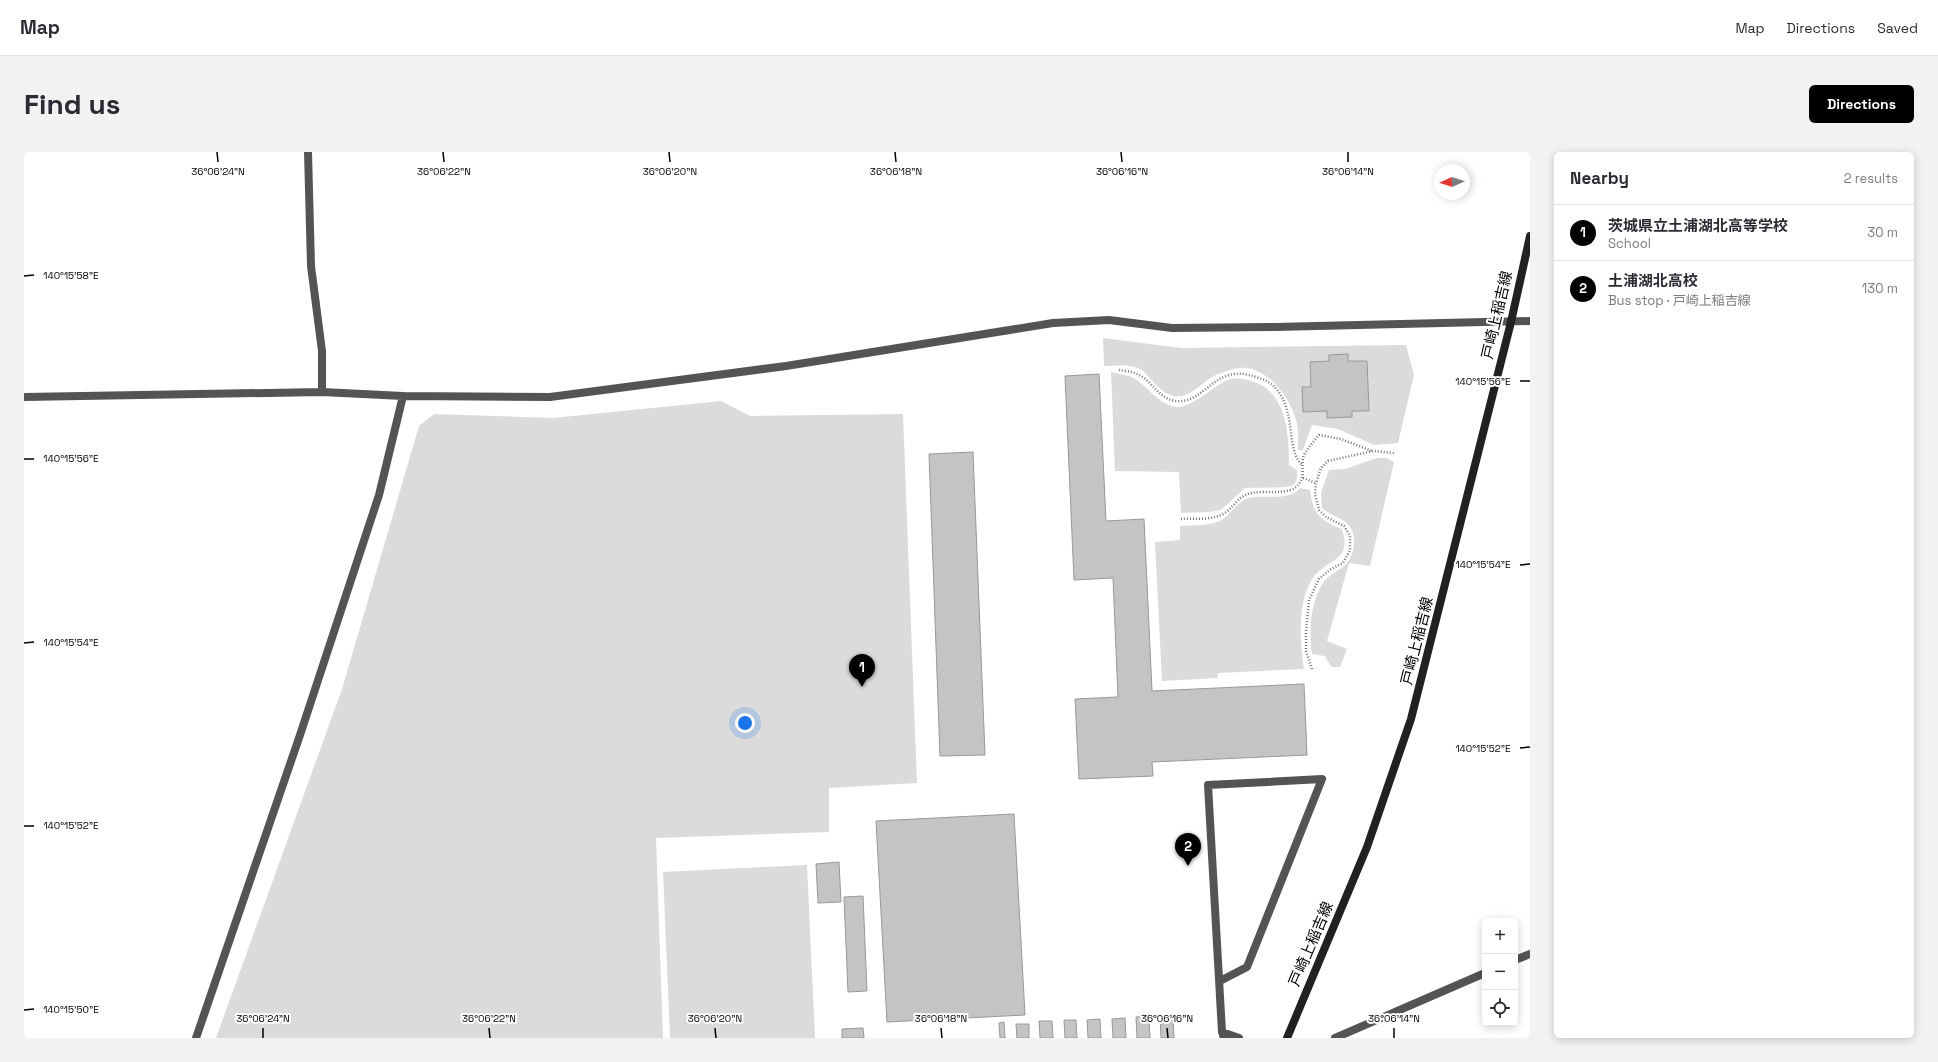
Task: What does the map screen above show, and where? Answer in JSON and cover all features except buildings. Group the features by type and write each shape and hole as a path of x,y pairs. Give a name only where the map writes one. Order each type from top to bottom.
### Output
{"main road":[{"name":"戸崎上稲吉線","path":"1288,1038 1367,847 1411,718 1511,322 1530,236"}],"street":[{"path":"308,152 311,266 322,350 322,392"},
{"path":"24,398 322,392 404,396 550,397 786,366 1053,323 1109,320 1180,328 1530,321"},
{"path":"196,1038 300,736 379,495 404,396"},
{"path":"1220,981 1247,967 1322,779 1208,785 1223,1035 1239,1038"},
{"path":"1518,959 1530,954"},
{"path":"1336,1038 1482,974"}],"path":[{"path":"1119,370 1137,374 1168,400 1178,401 1196,396 1222,376 1235,374 1250,375 1268,381 1278,392 1289,412 1294,452 1298,461 1302,465"},
{"path":"1181,519 1216,517 1226,512 1242,496 1251,493 1288,491 1298,486 1303,478 1302,465 1304,455 1319,435 1341,439 1373,451"},
{"path":"1312,669 1306,651 1309,600 1319,579 1331,569 1343,563 1350,550 1350,536 1344,526 1326,517 1319,510 1315,494 1316,483 1321,468 1328,461 1373,451 1394,452"},
{"path":"1303,478 1316,483"}],"shaded area":[{"path":"1103,338 1181,348 1406,345 1414,375 1398,443 1374,445 1338,429 1312,425 1303,450 1298,450 1297,423 1293,412 1280,389 1268,377 1248,368 1229,370 1211,378 1186,395 1174,396 1159,388 1143,371 1138,368 1125,366 1104,366"},
{"path":"1111,372 1134,378 1159,399 1171,406 1177,407 1189,404 1231,379 1248,380 1265,387 1280,405 1284,416 1287,428 1289,465 1297,470 1296,482 1293,485 1285,487 1245,488 1221,510 1181,513 1179,472 1115,471"},
{"path":"721,401 750,416 903,414 917,783 829,788 829,832 656,838 663,1038 216,1038 342,689 419,426 434,414 553,418"},
{"path":"1377,458 1386,458 1394,462 1370,566 1349,563 1327,641 1347,649 1340,667 1331,667 1325,656 1312,654 1312,612 1322,584 1344,566 1351,558 1354,547 1354,536 1347,524 1322,508 1321,493 1329,470 1345,469"},
{"path":"1300,488 1310,490 1313,505 1319,516 1328,523 1342,529 1344,540 1344,549 1341,555 1317,573 1311,581 1303,602 1301,648 1304,669 1218,673 1217,678 1162,681 1155,542 1180,540 1180,526 1216,523 1224,518 1237,505 1249,498 1290,495"},
{"path":"807,865 815,1038 670,1038 663,872"}],"place":[{"name":"茨城県立土浦湖北高等学校","path":"862,687"},
{"name":"土浦湖北高校","path":"1188,866"}]}
